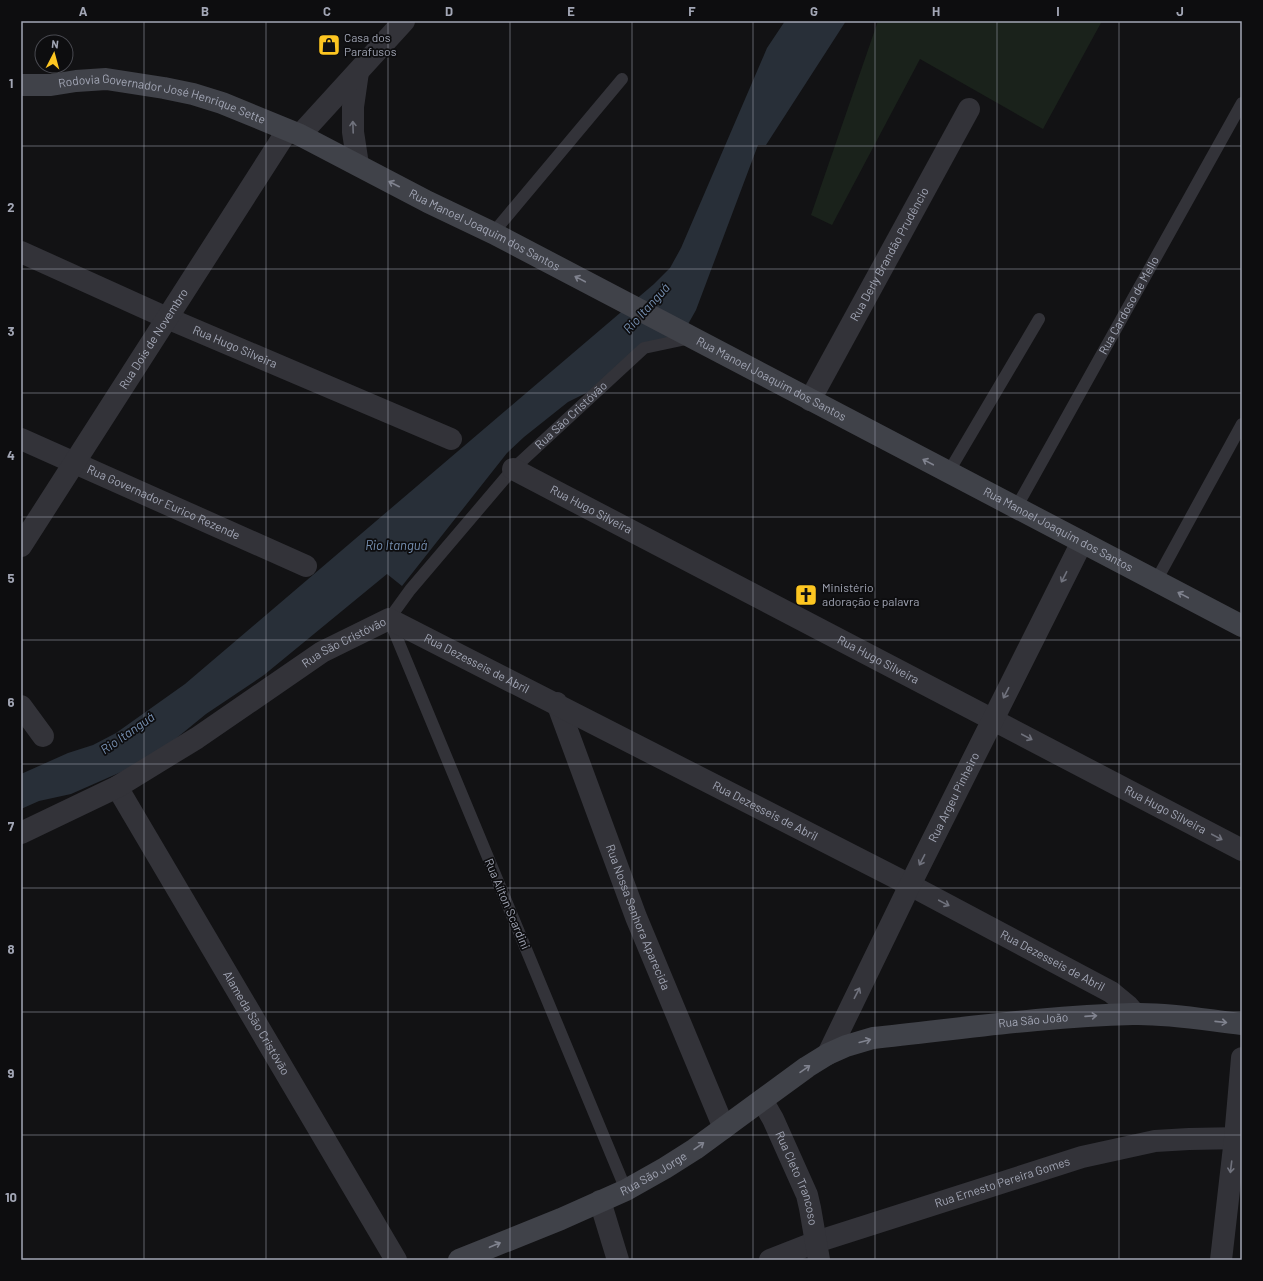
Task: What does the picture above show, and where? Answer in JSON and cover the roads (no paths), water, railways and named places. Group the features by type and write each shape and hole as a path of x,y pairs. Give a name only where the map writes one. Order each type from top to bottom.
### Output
{"main road":[{"name":"Rodovia Governador José Henrique Sette","path":"21,85 51,85 76,81 106,79 164,88 222,103 262,118 294,133"},
{"path":"21,98 51,85"},
{"name":"Rua Manoel Joaquim dos Santos","path":"294,133 493,233 1242,626"},
{"name":"Rua São João","path":"828,1054 846,1046 873,1038 1064,1018 1135,1014 1242,1024"},
{"name":"Rua São Jorge","path":"459,1260 561,1219 626,1190 665,1168 828,1054"}],"street":[{"name":"Rua Dois de Novembro","path":"21,546 167,318 294,133 358,72 404,21"},
{"path":"358,72 353,113 353,132 358,165"},
{"name":"Rua Derly Brandão Prudêncio","path":"810,400 969,109"},
{"name":"Rua Hugo Silveira","path":"21,252 167,318 451,439"},
{"name":"Rua Governador Eurico Rezende","path":"21,439 306,566"},
{"name":"Rua Hugo Silveira","path":"513,469 1242,850"},
{"name":"Rua Argeu Pinheiro","path":"828,1054 910,885 1082,542"},
{"name":"Rua Dezesseis de Abril","path":"389,618 910,885 1112,992 1135,1014"},
{"name":"Rua São Cristóvão","path":"21,833 117,787 197,738 322,652 389,618"},
{"name":"Rua Nossa Senhora Aparecida","path":"557,703 636,917 724,1128"},
{"path":"21,706 43,736"},
{"name":"Alameda São Cristóvão","path":"117,787 396,1260"},
{"path":"1220,1260 1238,1138 1242,1058"},
{"name":"Rua Cleto Trancoso","path":"762,1100 773,1119 807,1195 817,1251"},
{"name":"Rua Ernesto Pereira Gomes","path":"770,1260 817,1251 1082,1157 1155,1141 1189,1138 1238,1138"},
{"path":"600,1201 618,1260"}],"lane":[{"path":"493,233 622,79"},
{"name":"Rua Cardoso de Mello","path":"1016,508 1242,103"},
{"path":"948,472 1039,319"},
{"name":"Rua São Cristóvão","path":"389,618 410,590 513,469 644,348 687,336"},
{"path":"1156,581 1242,424"},
{"name":"Rua Aílton Scardini","path":"389,618 626,1190"}],"water":[{"name":"Rio Itanguá","path":"785,21 846,21 766,145 758,145 696,310 687,326 665,345 647,353 590,391 568,402 524,437 507,453 402,586 387,574 264,675 206,714 168,745 137,765 71,794 39,801 21,809 21,774 68,753 93,745 116,733 185,684 654,284 670,268 681,248 767,48"}],"place":[{"name":"Casa dos Parafusos","path":"329,45"},
{"name":"Ministério adoração e palavra","path":"806,595"}]}
